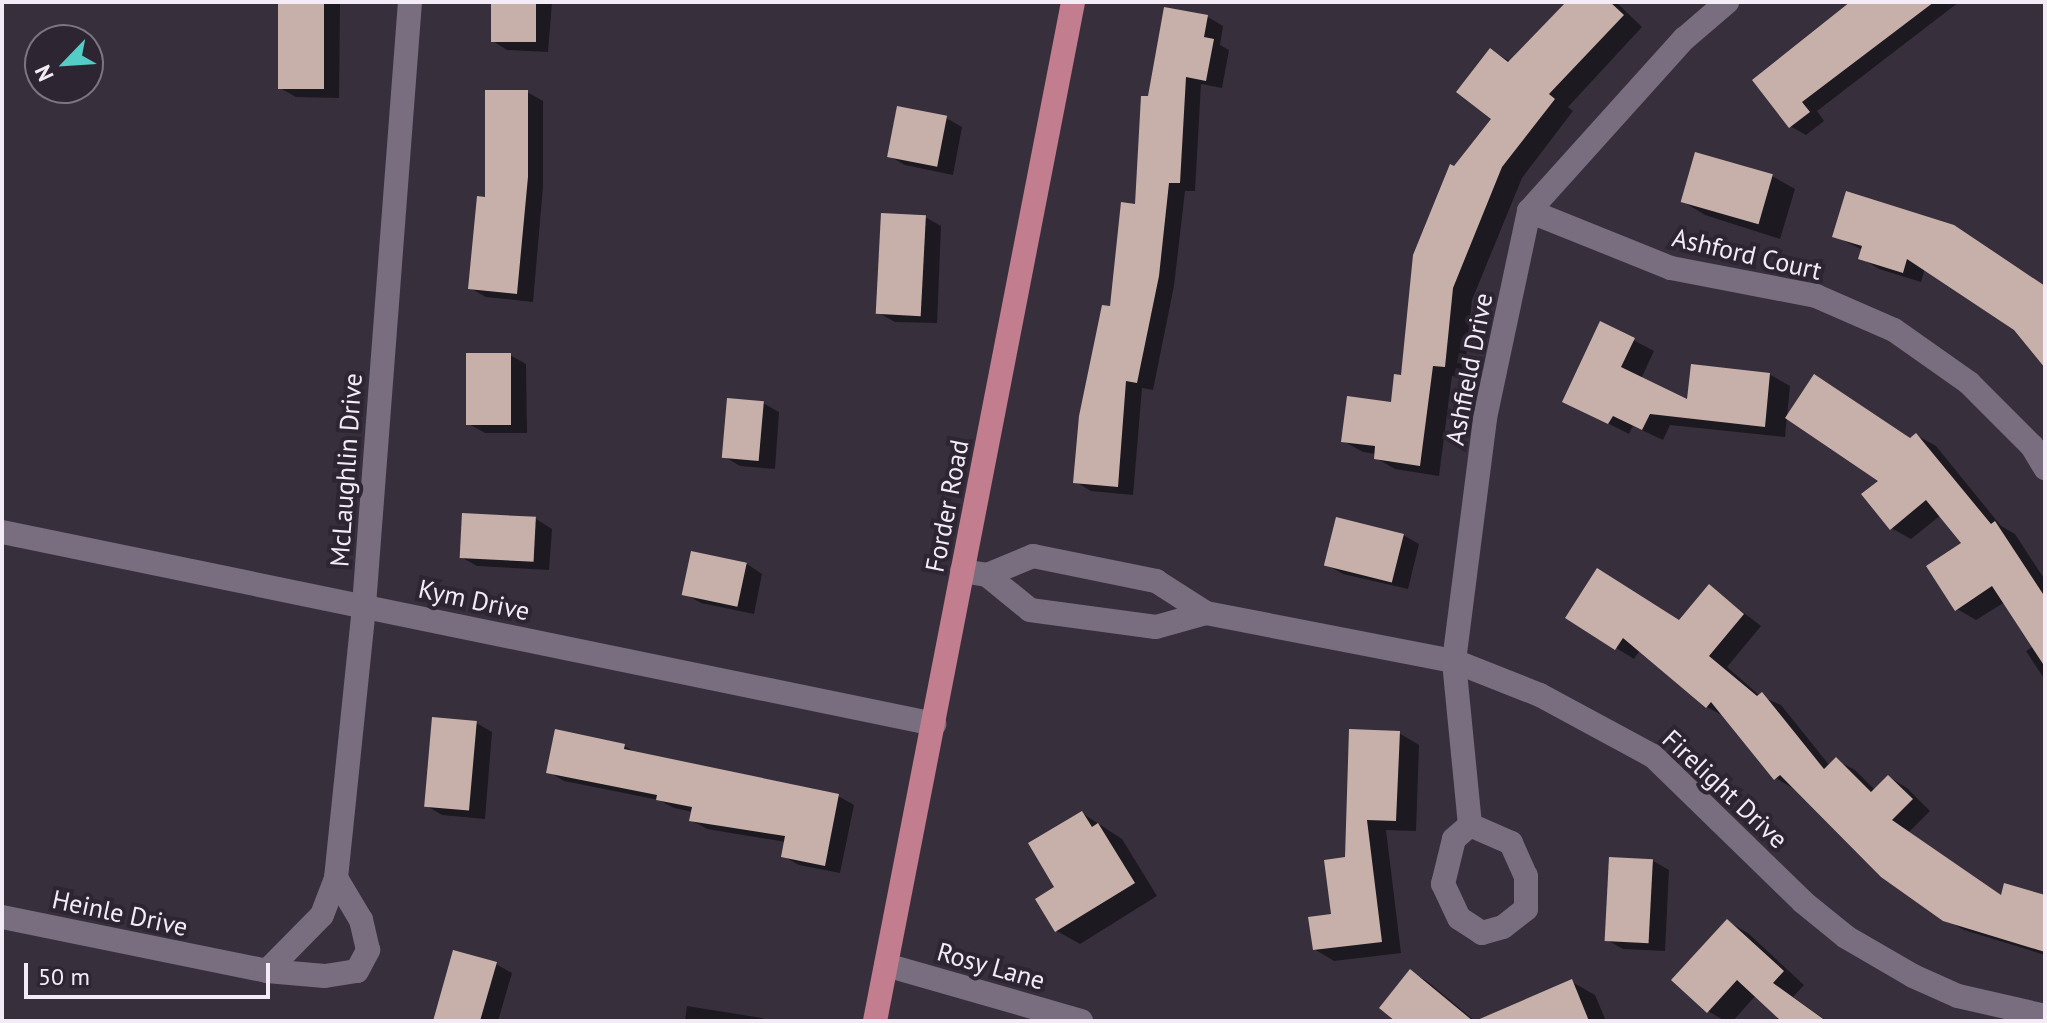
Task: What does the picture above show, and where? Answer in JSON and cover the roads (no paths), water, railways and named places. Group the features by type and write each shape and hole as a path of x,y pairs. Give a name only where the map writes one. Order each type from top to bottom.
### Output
{"main road":[{"name":"Forder Road","path":"875,1021 1073,2"}],"street":[{"name":"McLaughlin Drive","path":"267,971 322,915 336,878 364,605 410,2"},
{"path":"1529,211 1684,39 1727,2"},
{"name":"Ashford Court","path":"1529,211 1671,268 1816,296 1894,330 1969,383 2032,446 2045,468"},
{"name":"Ashfield Drive","path":"1470,825 1454,661 1485,418 1529,211"},
{"name":"Kym Drive","path":"2,532 934,724"},
{"name":"Firelight Drive","path":"1206,613 1156,627 1030,610 987,575 1033,556 1156,581 1206,613 1454,661 1540,695 1625,737 1653,756 1803,902 1846,937 1913,976 1958,996 2045,1016"},
{"path":"962,571 987,575"},
{"name":"Heinle Drive","path":"2,917 267,971 325,976 357,971 368,950 361,920 336,878"},
{"name":"Rosy Lane","path":"886,965 1081,1021"}]}
